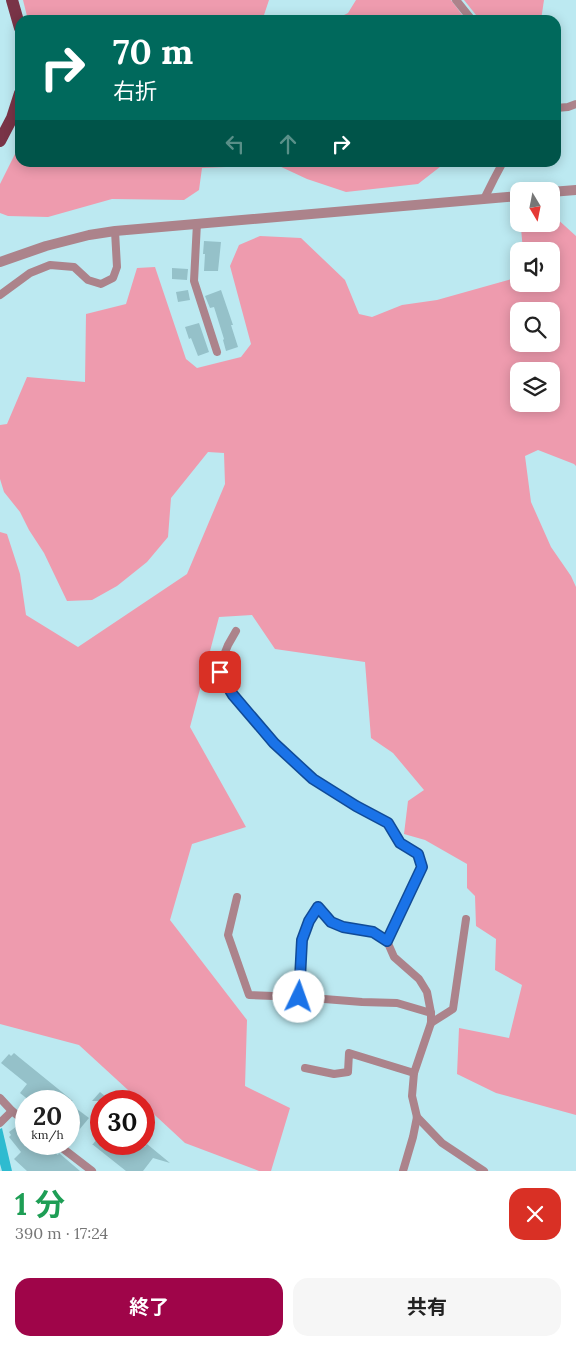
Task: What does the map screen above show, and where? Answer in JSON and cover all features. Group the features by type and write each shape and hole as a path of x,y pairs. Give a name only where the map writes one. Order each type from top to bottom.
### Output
{"main road":[{"path":"12,0 16,15"},
{"path":"0,141 15,109"}],"street":[{"path":"456,0 468,15"},
{"path":"561,108 576,104"},
{"path":"484,199 500,167"},
{"path":"560,191 576,190"},
{"path":"0,262 46,246 89,235 115,231 510,197"},
{"path":"197,223 194,281 217,352"},
{"path":"0,295 30,273 50,265 74,267 88,280 101,284 113,278 117,267 115,231"},
{"path":"236,631 220,665 222,677 233,695 274,743 313,779 356,806 388,823 400,843 418,854 422,867 387,941"},
{"path":"237,897 228,935 249,995 396,1003 432,1013"},
{"path":"299,997 302,940 309,921 318,907 331,922 343,927 373,932 387,941 394,957 420,979 427,992 432,1013 431,1022 414,1073 412,1096 417,1117 413,1138 402,1171"},
{"path":"431,1022 453,1009 466,919"},
{"path":"305,1068 334,1074 348,1072 349,1053 414,1073"},
{"path":"0,1098 15,1113"},
{"path":"1,1122 12,1111"},
{"path":"417,1117 442,1143 484,1171"},
{"path":"71,1155 92,1171"}],"shaded area":[{"path":"23,0 269,0 264,15 27,15"},
{"path":"356,0 451,0 462,15 344,15 348,13"},
{"path":"464,0 544,0 542,15 476,15"},
{"path":"15,154 15,167 227,167 202,168 199,190 184,200 112,199 48,217 8,216 0,213 0,184"},
{"path":"281,167 440,167 418,184 346,192 307,179"},
{"path":"560,221 576,236 576,466 538,450 525,456 531,502 551,547 571,576 576,587 576,1115 496,1093 457,1074 459,1028 509,1038 522,985 495,970 496,939 476,926 475,896 467,888 467,864 425,840 404,834 408,801 424,790 393,753 371,738 365,662 275,649 252,615 219,617 190,727 246,827 192,844 170,920 247,1020 245,1086 290,1108 271,1171 259,1171 185,1143 155,1115 155,1090 128,1090 79,1045 0,1024 0,532 7,534 20,574 26,615 78,647 187,574 225,484 224,453 208,452 171,498 168,537 147,562 117,586 92,600 67,601 44,553 20,512 4,492 0,479 0,425 7,424 27,377 85,382 86,314 126,304 137,268 155,267 186,359 197,368 241,357 251,344 230,266 239,245 260,236 301,238 345,280 359,314 372,317 402,305 437,300 510,280 510,292 560,292 560,242 522,242 521,232 560,232"}],"water":[{"path":"2,1128 12,1171 2,1171 0,1164 0,1129"}],"building":[{"path":"204,241 221,242 218,271 204,271"},
{"path":"172,268 188,269 187,280 172,279"},
{"path":"188,290 190,300 178,302 176,292"},
{"path":"221,290 238,347 226,351 214,307 210,308 205,296"},
{"path":"199,323 209,352 198,356 185,327"},
{"path":"14,1053 59,1090 22,1090 27,1084 1,1063 9,1054 11,1056"},
{"path":"80,1111 89,1118 80,1129"},
{"path":"15,1128 15,1144 9,1137 11,1135 9,1132"},
{"path":"155,1151 170,1163 153,1158 143,1171 126,1171 106,1155 155,1155"},
{"path":"18,1155 61,1155 80,1171 27,1171 14,1159"}],"route":[{"path":"220,672 233,695 274,743 313,779 356,806 388,823 400,843 418,854 422,867 387,941 373,932 343,927 331,922 318,907 309,921 302,940 299,997"}]}
